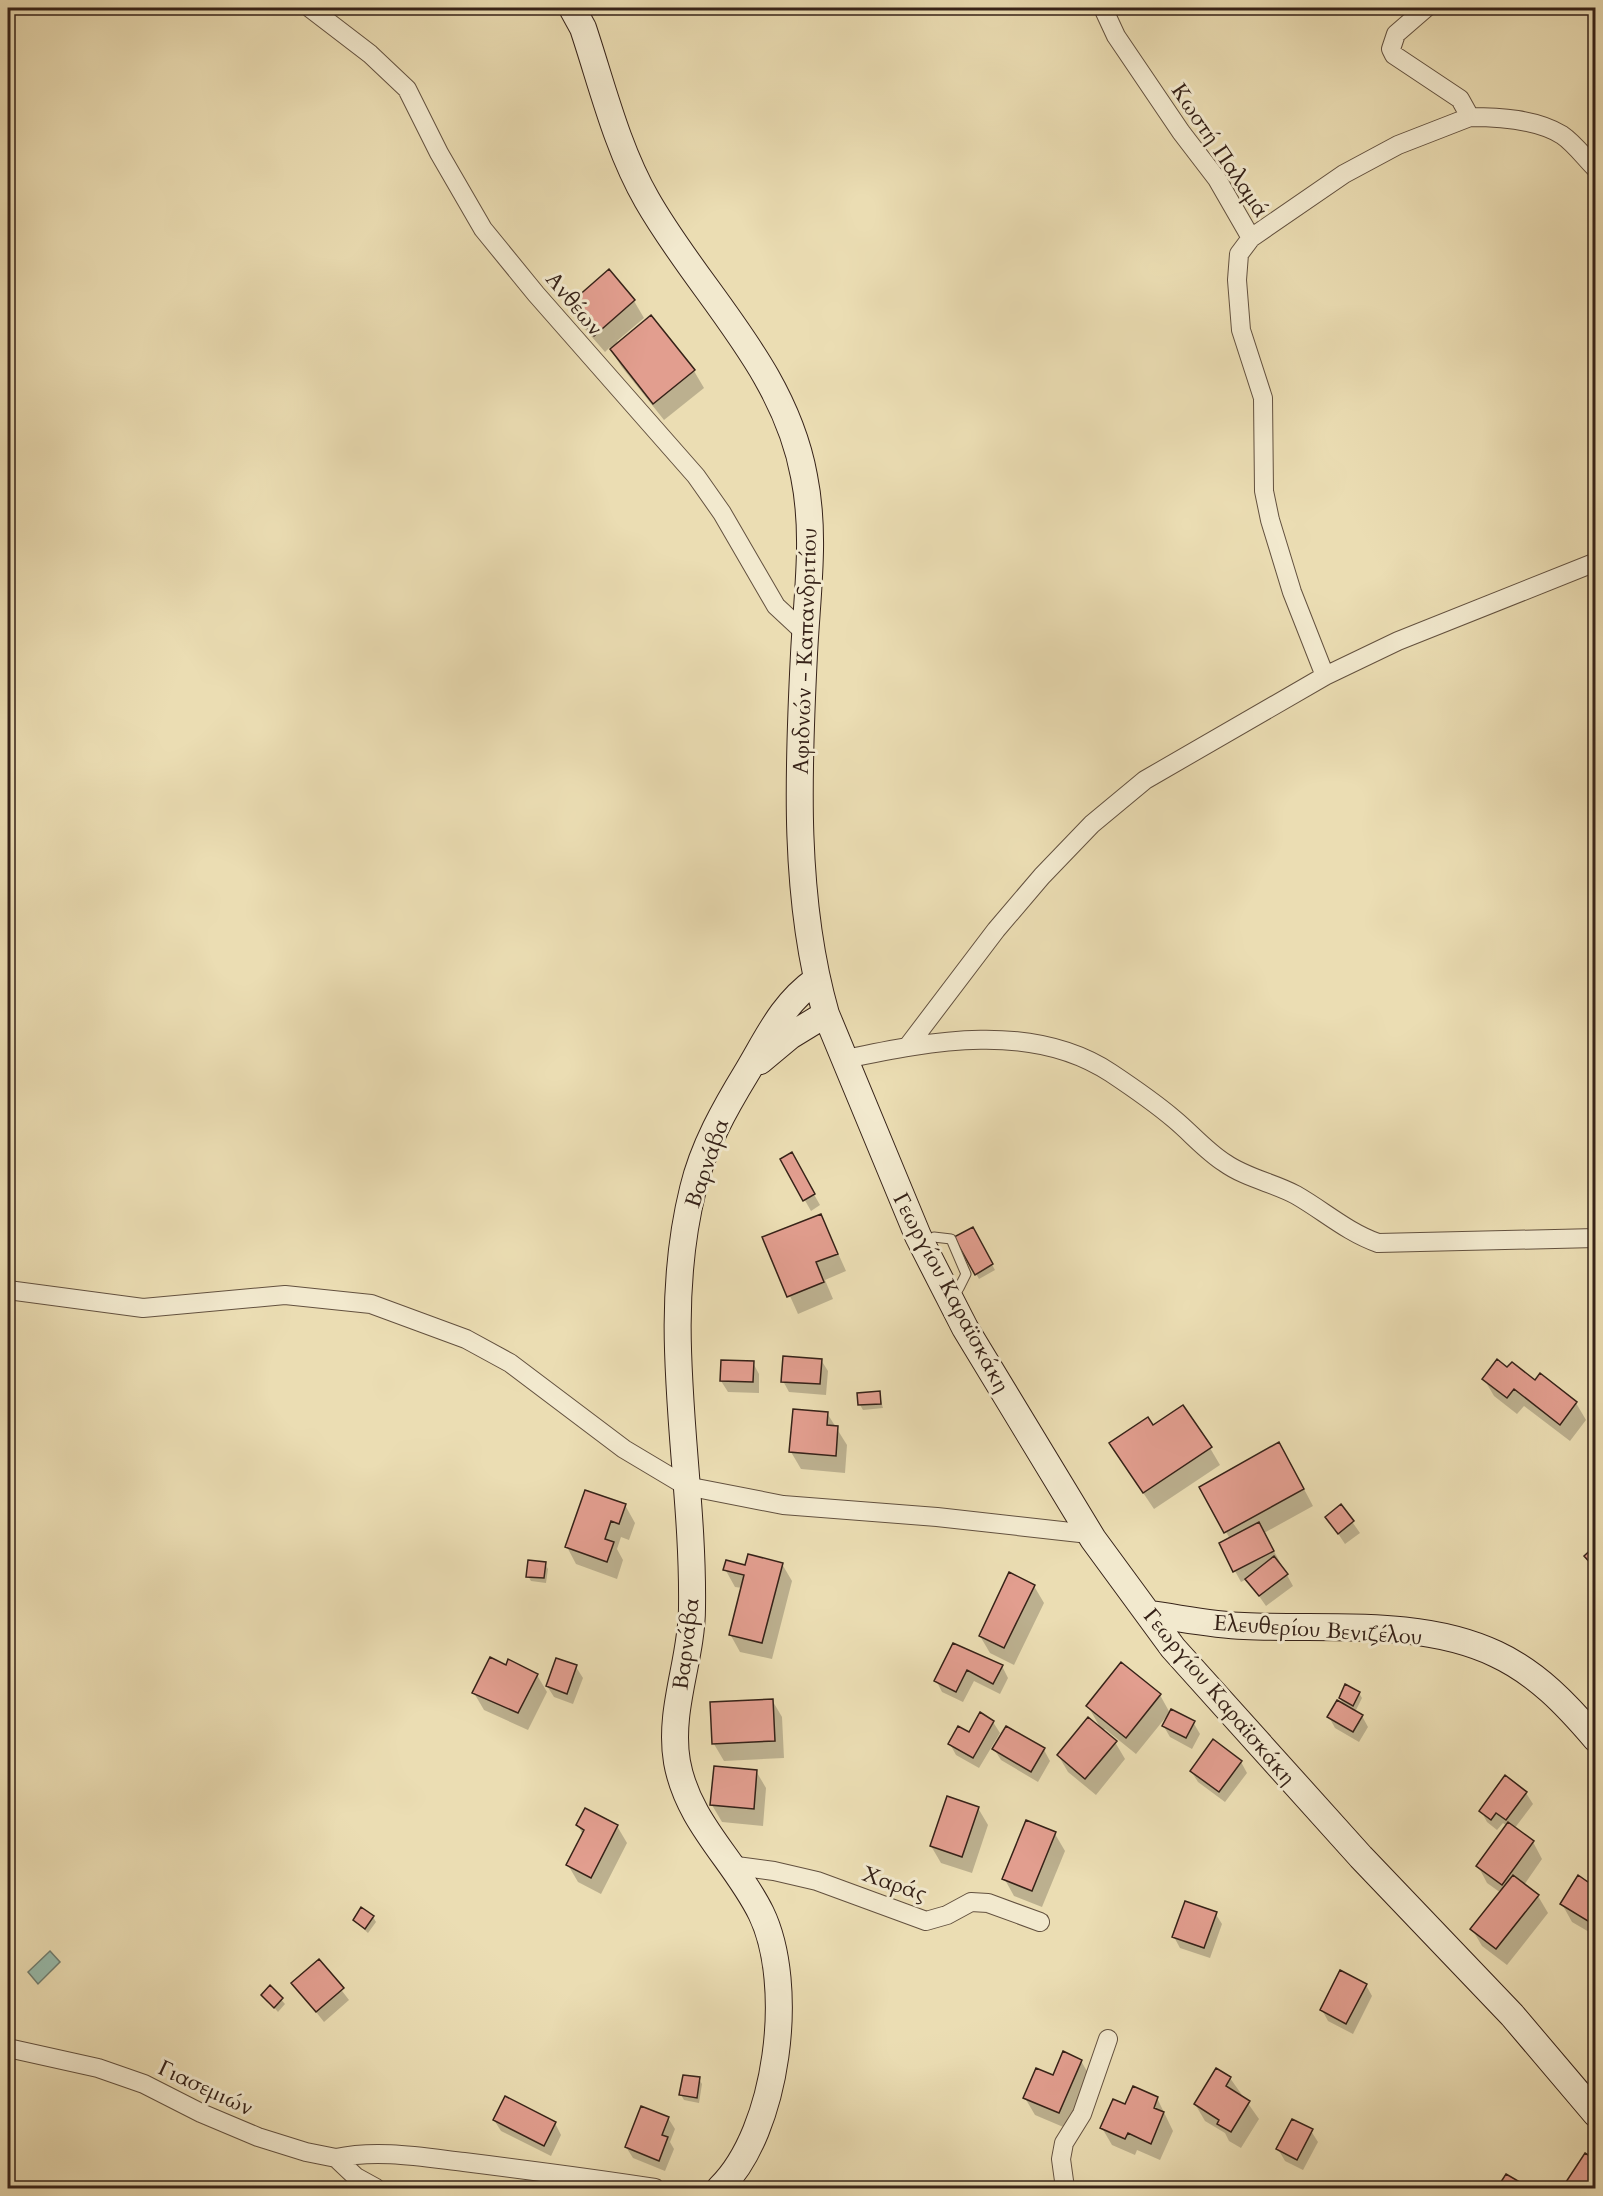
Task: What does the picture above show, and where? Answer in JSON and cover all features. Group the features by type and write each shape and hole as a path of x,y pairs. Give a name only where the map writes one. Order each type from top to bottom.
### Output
{"main road":[{"name":"Αφιδνών - Καπανδριτίου","path":"573,8 583,28 630,164 646,199 774,387 792,429 805,477 811,547 805,633 799,819 816,980 825,1014 845,1059"},
{"name":"Βαρνάβα","path":"725,2187 748,2147 771,2083 780,2000 778,1970 761,1913 691,1806 677,1761 675,1717 693,1612 692,1558 676,1343 677,1302 693,1186 718,1123 787,1004 816,980"},
{"name":"Βαρνάβα","path":"746,1073 790,1036 825,1014"},
{"name":"Γεωργίου Καραϊσκάκη","path":"845,1059 918,1236 965,1328 1089,1534 1173,1648 1360,1857 1512,2015 1596,2114"},
{"name":"Ελευθερίου Βενιζέλου","path":"1149,1614 1242,1626 1407,1631 1470,1644 1496,1654 1532,1676 1571,1710 1596,1739"}],"street":[{"name":"Ανθέων","path":"310,8 370,54 408,89 439,153 483,229 536,294 696,476 723,513 776,606 805,633"},
{"name":"Κωστή Παλαμά","path":"1103,8 1116,36 1181,132 1217,179 1251,238 1239,254 1237,280 1241,330 1263,398 1264,491 1270,520 1292,592 1325,676"},
{"path":"1426,8 1396,34 1391,49 1399,60 1460,99 1470,117"},
{"path":"1251,238 1344,174 1398,145 1470,117 1515,120 1543,127 1563,136 1596,169"},
{"path":"908,1046 996,930 1092,824 1145,780 1325,676 1398,641 1596,562"},
{"path":"845,1059 908,1046 972,1040 1018,1041 1063,1049 1110,1073 1173,1118 1227,1165 1297,1196 1354,1234 1378,1243 1596,1238"},
{"path":"8,1290 142,1308 285,1295 371,1304 466,1339 510,1363 624,1449 686,1486 783,1505 937,1517 1089,1534"},
{"name":"Χαράς","path":"729,1864 817,1881 926,1921 947,1915 971,1902 987,1903 1041,1922"},
{"path":"1065,2188 1060,2159 1064,2143 1082,2114 1108,2039"},
{"name":"Γιασεμιών","path":"8,2047 98,2068 144,2084 201,2113 258,2137 306,2152 336,2158"},
{"path":"336,2158 358,2153 434,2159 579,2176 655,2188"},
{"path":"336,2158 356,2177 376,2188"}],"lane":[{"path":"934,1238 951,1239 966,1274 959,1288"}],"shaded area":[{"path":"50,1951 60,1962 38,1984 28,1972"}],"building":[{"path":"609,269 635,300 594,336 568,305"},
{"path":"651,315 695,370 653,404 610,349"},
{"path":"792,1152 815,1194 803,1201 780,1159"},
{"path":"821,1214 838,1254 816,1262 824,1282 787,1297 762,1237"},
{"path":"973,1227 993,1264 975,1275 954,1237"},
{"path":"783,1356 822,1359 820,1384 781,1382"},
{"path":"1497,1359 1507,1367 1512,1362 1535,1380 1540,1373 1577,1402 1560,1425 1514,1389 1507,1398 1482,1379"},
{"path":"721,1360 754,1361 753,1382 720,1381"},
{"path":"880,1391 881,1404 858,1405 857,1393"},
{"path":"1183,1405 1212,1447 1143,1493 1109,1443 1148,1417 1153,1425"},
{"path":"793,1409 828,1412 827,1425 838,1426 836,1456 789,1452"},
{"path":"1279,1442 1304,1489 1224,1533 1199,1487"},
{"path":"585,1490 626,1504 619,1524 611,1521 605,1539 614,1542 607,1562 565,1547"},
{"path":"1341,1504 1354,1521 1338,1534 1325,1517"},
{"path":"1259,1522 1274,1551 1233,1572 1219,1543"},
{"path":"1596,1545 1596,1569 1584,1556"},
{"path":"748,1554 783,1563 762,1643 729,1635 744,1575 723,1570 726,1560 745,1565"},
{"path":"1274,1556 1288,1574 1259,1596 1245,1579"},
{"path":"528,1560 546,1562 544,1578 526,1577"},
{"path":"1009,1572 1035,1585 1004,1648 979,1636"},
{"path":"953,1643 1003,1665 993,1684 967,1670 956,1692 934,1681"},
{"path":"490,1657 506,1665 508,1659 538,1674 518,1713 472,1693"},
{"path":"556,1658 577,1665 567,1694 546,1686"},
{"path":"1121,1662 1161,1694 1126,1738 1086,1706"},
{"path":"1345,1684 1360,1692 1353,1706 1339,1698"},
{"path":"773,1699 775,1741 712,1744 710,1702"},
{"path":"1337,1700 1363,1715 1353,1732 1327,1717"},
{"path":"1171,1709 1195,1721 1186,1738 1162,1726"},
{"path":"980,1712 994,1721 973,1758 948,1744 958,1726 969,1732"},
{"path":"1088,1717 1117,1741 1085,1779 1057,1755"},
{"path":"1006,1726 1045,1748 1031,1772 992,1749"},
{"path":"1213,1739 1242,1761 1219,1792 1190,1771"},
{"path":"714,1766 757,1770 754,1809 710,1805"},
{"path":"1505,1775 1527,1792 1506,1820 1496,1813 1491,1820 1479,1811"},
{"path":"947,1796 979,1807 962,1857 930,1846"},
{"path":"585,1808 618,1825 591,1878 566,1865 584,1830 576,1825"},
{"path":"1026,1820 1056,1832 1032,1891 1002,1879"},
{"path":"1508,1822 1534,1841 1502,1885 1476,1866"},
{"path":"1595,1871 1596,1926 1560,1904 1578,1875 1588,1882"},
{"path":"1513,1875 1539,1895 1496,1949 1470,1929"},
{"path":"1185,1901 1217,1912 1204,1948 1172,1937"},
{"path":"361,1907 374,1916 365,1929 353,1920"},
{"path":"319,1959 344,1988 316,2012 291,1983"},
{"path":"1340,1970 1367,1984 1346,2024 1320,2010"},
{"path":"270,1985 283,1998 274,2008 261,1995"},
{"path":"1063,2051 1082,2060 1059,2113 1023,2098 1036,2068 1053,2075"},
{"path":"1216,2068 1231,2077 1226,2086 1250,2101 1231,2132 1217,2124 1219,2120 1194,2104"},
{"path":"683,2075 700,2077 697,2098 679,2095"},
{"path":"1133,2086 1158,2097 1154,2108 1164,2112 1151,2144 1128,2133 1125,2139 1100,2128 1113,2099 1125,2104"},
{"path":"505,2096 556,2122 544,2146 493,2120"},
{"path":"641,2106 669,2117 662,2135 668,2137 659,2161 625,2147"},
{"path":"1292,2119 1313,2129 1297,2160 1276,2149"},
{"path":"1585,2153 1596,2160 1596,2178 1589,2188 1562,2188"},
{"path":"1506,2174 1530,2188 1497,2188"}]}
